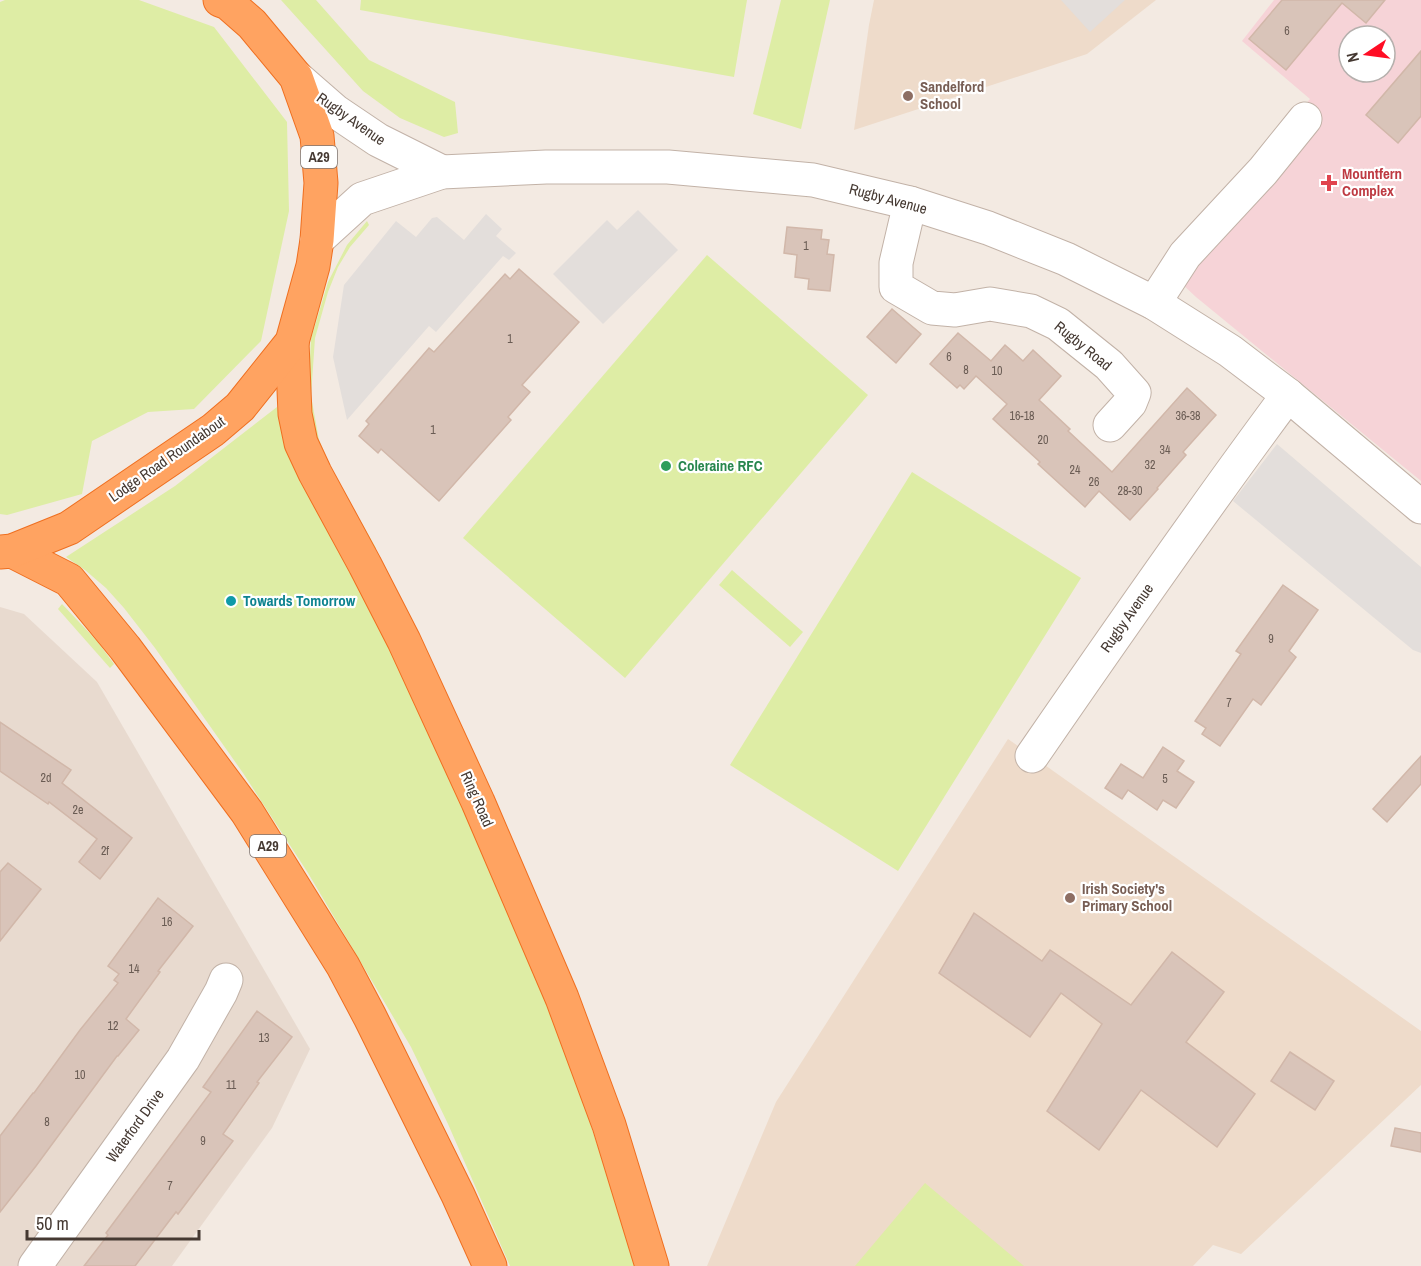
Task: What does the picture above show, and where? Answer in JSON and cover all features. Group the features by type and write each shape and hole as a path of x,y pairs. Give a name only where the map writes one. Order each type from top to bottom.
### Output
{"highway":[{"name":"Lodge Road Roundabout","path":"6,551 69,528 213,429 240,407 292,342 318,240 321,183 317,136 296,77 252,24 225,1"},
{"name":"Ring Road","path":"292,342 295,414 301,443 404,641 478,802 562,998 605,1115 652,1266"},
{"name":"A29","path":"6,551 69,580 125,648 247,812 348,976 459,1195 490,1266"}],"street":[{"name":"Rugby Avenue","path":"296,77 335,111 378,140 442,172"},
{"path":"1154,303 1185,255 1263,171 1305,119"},
{"name":"Rugby Avenue","path":"318,240 362,199 442,172 668,167 813,180 910,203 988,228 1066,259 1154,303 1230,351 1288,394 1421,507"},
{"name":"Rugby Road","path":"910,203 896,263 896,287 932,308 955,310 990,304 1031,311 1058,324 1109,365 1134,393 1131,403 1110,425"},
{"name":"Rugby Avenue","path":"1032,756 1187,532 1288,394"},
{"name":"Waterford Drive","path":"35,1266 183,1059 226,980"}],"shaded area":[{"name":"Sandelford School","path":"874,0 1156,0 1087,54 854,130"},
{"path":"1061,0 1125,0 1090,32"},
{"name":"Mountfern Complex","path":"1274,0 1421,0 1421,481 1196,297 1164,267 1310,99 1242,41"},
{"path":"638,210 678,250 603,324 553,274 607,220 617,230"},
{"path":"486,214 502,229 496,236 516,253 509,260 503,256 436,332 429,326 347,420 333,357 344,285 396,221 416,237 432,218 437,217 464,240"},
{"path":"1277,444 1421,567 1421,653 1413,650 1233,501"},
{"path":"0,607 24,614 97,682 310,1049 272,1128 172,1266 0,1266"},
{"name":"Irish Society's Primary School","path":"1008,739 1421,1031 1421,1085 1241,1254 1213,1245 1193,1266 707,1266 776,1102"}],"green space":[{"path":"5,0 139,0 214,27 287,122 289,211 261,341 194,409 148,412 92,441 82,494 7,515 0,514 0,2"},
{"path":"281,0 316,0 369,60 455,102 458,133 444,137 400,118 363,91"},
{"path":"361,0 747,0 734,77 360,10"},
{"path":"781,0 830,0 801,129 753,114"},
{"path":"367,221 369,225 350,247 338,267 328,292 315,338 311,396 319,440 334,475 376,548 373,550 316,442 308,396 311,339 328,282 347,245"},
{"name":"Coleraine RFC","path":"707,255 868,395 625,678 463,538"},
{"path":"277,407 291,459 417,702 526,949 584,1104 636,1266 510,1266 448,1124 411,1047 308,873 243,773 155,648 106,588 66,557 175,486"},
{"path":"912,472 1081,578 898,871 730,765"},
{"path":"732,570 803,632 790,647 719,585"},
{"path":"62,604 97,641 114,664 110,668 58,609"},
{"path":"925,1183 1024,1266 855,1266"}],"building":[{"path":"1282,0 1385,0 1366,23 1342,3 1286,70 1249,39"},
{"path":"1421,51 1421,116 1398,143 1366,115 1393,84 1397,84 1397,79"},
{"path":"787,227 822,230 821,239 829,240 827,254 834,255 830,291 808,289 809,279 795,277 797,255 784,253"},
{"path":"519,269 579,322 522,385 530,392 508,417 511,420 439,501 381,449 378,453 359,436 369,424 366,421 429,348 434,352 505,274 510,279"},
{"path":"892,309 921,334 896,363 867,337"},
{"path":"958,333 991,361 1005,345 1023,361 1033,350 1061,376 1039,400 1112,472 1187,388 1216,415 1183,452 1186,455 1130,520 1099,491 1085,507 993,419 1007,404 976,376 964,389 960,385 957,388 930,364"},
{"path":"1283,585 1318,610 1289,651 1296,657 1261,705 1253,699 1220,746 1202,734 1206,728 1195,721 1241,654 1236,651"},
{"path":"0,722 71,770 62,783 132,838 100,879 79,862 97,839 49,802 48,804 0,771"},
{"path":"1163,747 1184,761 1177,771 1194,782 1176,808 1163,800 1157,810 1128,790 1122,799 1105,788 1121,764 1143,778"},
{"path":"1421,756 1421,784 1387,822 1373,809"},
{"path":"8,863 41,889 0,941 0,872"},
{"path":"158,898 193,926 158,971 160,972 126,1019 139,1030 0,1212 0,1136 118,983 114,980 119,974 108,966"},
{"path":"974,913 1042,961 1050,950 1131,1005 1172,952 1224,992 1186,1042 1255,1094 1217,1147 1141,1090 1099,1150 1047,1111 1102,1024 1061,993 1030,1037 939,973"},
{"path":"257,1011 292,1037 257,1082 259,1083 223,1134 233,1141 135,1266 84,1266 211,1092 203,1087"},
{"path":"1290,1052 1334,1081 1315,1110 1271,1081"},
{"path":"1395,1128 1421,1133 1421,1152 1391,1146"}],"place":[{"name":"Sandelford School","path":"908,96"},
{"name":"Mountfern Complex","path":"1329,183"},
{"name":"Coleraine RFC","path":"666,466"},
{"name":"Towards Tomorrow","path":"231,601"},
{"name":"Irish Society's Primary School","path":"1070,898"}]}
